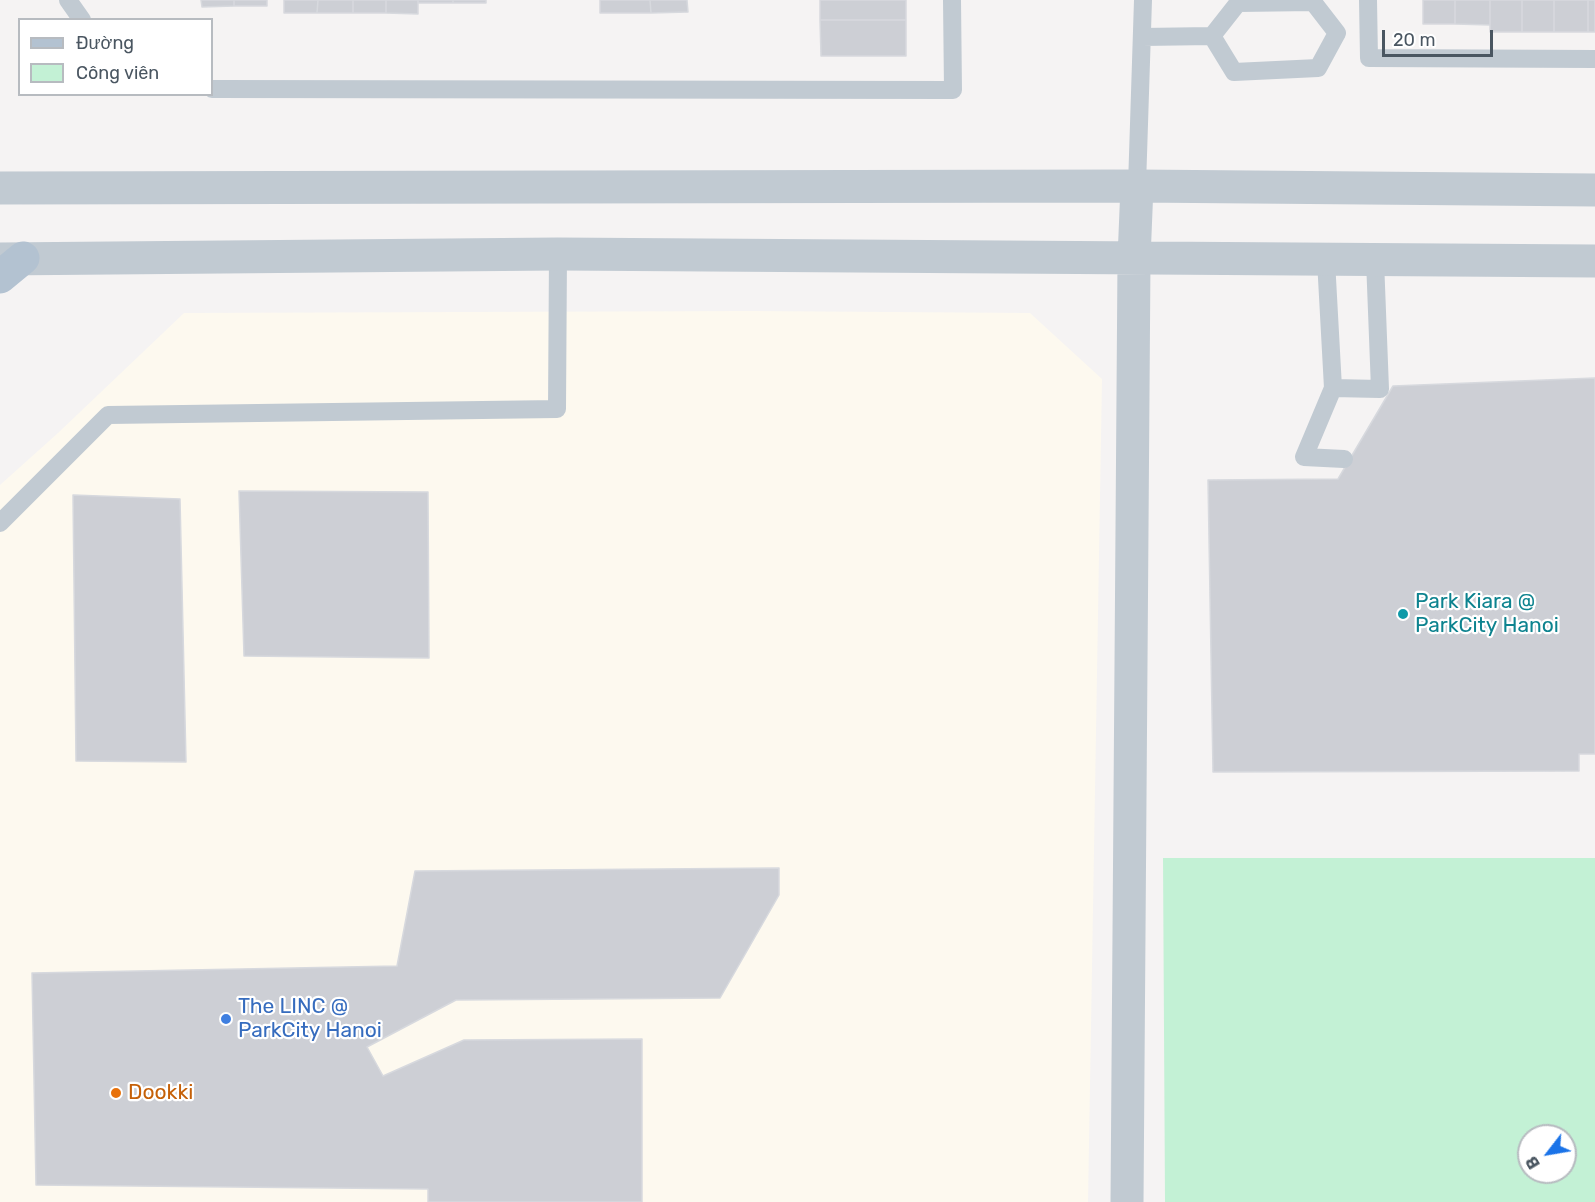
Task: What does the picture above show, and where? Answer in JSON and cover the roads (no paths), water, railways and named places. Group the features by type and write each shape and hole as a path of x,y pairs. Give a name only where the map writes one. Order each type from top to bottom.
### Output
{"street":[{"path":"1127,1202 1134,259 1137,186"},
{"path":"0,188 1137,186 1595,190"},
{"path":"8,265 558,254 1595,261"}],"lane":[{"path":"68,0 81,18"},
{"path":"213,88 953,90 952,0"},
{"path":"1137,186 1143,0"},
{"path":"1368,0 1369,58 1595,59"},
{"path":"1142,37 1212,36 1239,3 1312,2 1337,33"},
{"path":"1337,33 1369,32"},
{"path":"1212,36 1234,72 1318,68 1337,33"},
{"path":"0,523 108,415 557,409 558,254"},
{"path":"1326,260 1333,388 1304,457 1344,459"},
{"path":"1333,388 1380,389 1375,260"}],"place":[{"name":"Park Kiara @ ParkCity Hanoi","path":"1403,614"},
{"name":"The LINC @ ParkCity Hanoi","path":"226,1019"},
{"name":"Dookki","path":"116,1093"}]}
